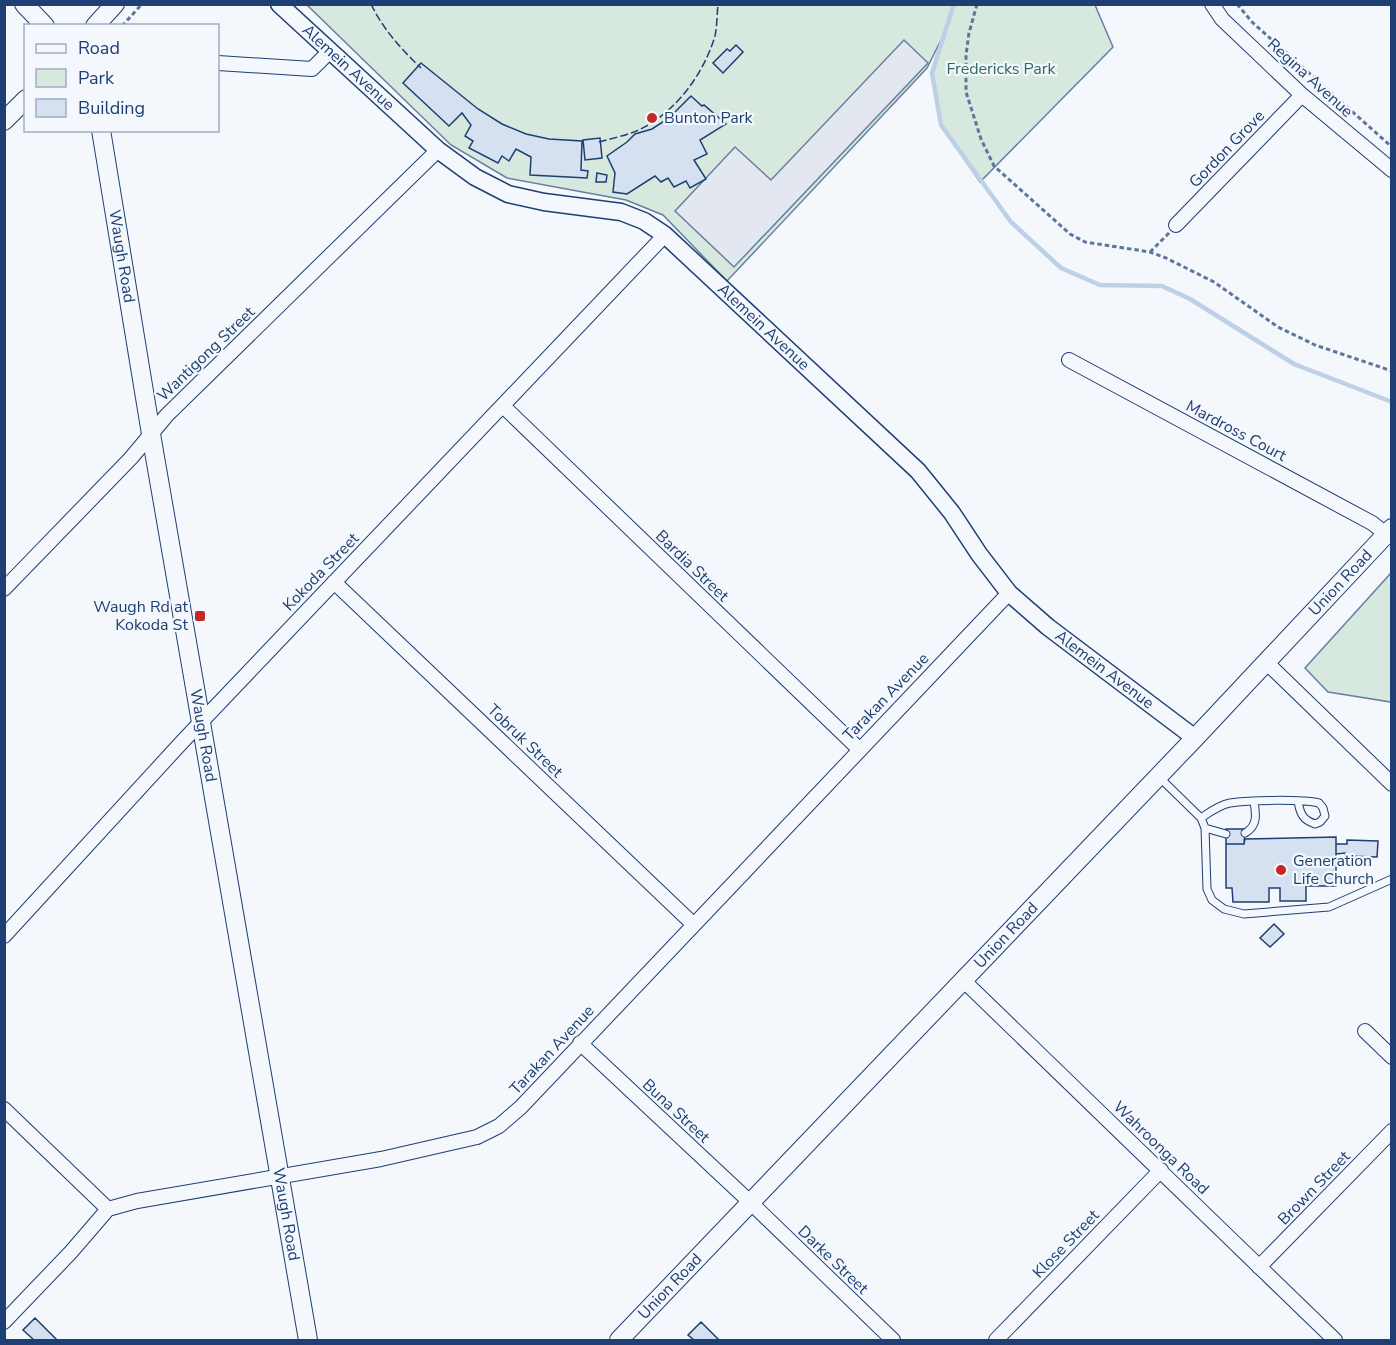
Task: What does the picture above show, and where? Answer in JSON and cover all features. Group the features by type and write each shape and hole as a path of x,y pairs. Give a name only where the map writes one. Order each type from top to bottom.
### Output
{"main road":[{"path":"24,4 43,24"},
{"path":"97,24 115,4"},
{"path":"4,121 24,101"},
{"name":"Waugh Road","path":"101,132 151,434 308,1341"},
{"name":"Union Road","path":"619,1341 1195,738 1389,531"}],"street":[{"name":"Alemein Avenue","path":"279,4 438,150 475,177 508,194 544,202 621,212 644,221 665,235 918,471 952,513 979,554 1009,593 1048,627 1195,738"},
{"name":"Regina Avenue","path":"1212,4 1222,19 1302,95 1392,170"},
{"path":"219,63 312,69 330,51"},
{"name":"Gordon Grove","path":"1176,225 1302,95"},
{"name":"Wantigong Street","path":"4,589 131,458 167,415 438,150"},
{"name":"Kokoda Street","path":"4,936 201,722 665,235"},
{"name":"Mardross Court","path":"1069,360 1389,531"},
{"name":"Bardia Street","path":"503,406 859,749"},
{"name":"Tobruk Street","path":"334,582 693,924"},
{"name":"Tarakan Avenue","path":"108,1209 136,1201 381,1159 477,1137 499,1126 521,1107 1009,593"},
{"path":"1266,662 1392,784"},
{"name":"Wahroonga Road","path":"963,980 1335,1341"},
{"path":"1365,1031 1392,1057"},
{"name":"Buna Street","path":"580,1043 750,1202"},
{"path":"4,1109 108,1209 71,1252 4,1322"},
{"name":"Brown Street","path":"1259,1267 1392,1131"},
{"name":"Klose Street","path":"996,1341 1161,1170"},
{"name":"Darke Street","path":"750,1202 893,1341"}],"lane":[{"path":"1158,776 1201,818 1205,828 1207,889 1212,900 1224,909 1244,914 1329,907 1392,879"},
{"path":"1201,818 1229,803 1298,801"},
{"path":"1245,833 1254,826 1256,820 1254,802"},
{"path":"1205,828 1226,834"}],"path":[{"path":"124,24 142,4"},
{"path":"977,4 966,55 966,92 981,139 994,166 1070,234 1085,242 1150,252 1166,258 1214,282 1278,327 1299,338 1392,371"},
{"path":"1237,4 1253,23 1392,147"},
{"path":"1150,252 1176,225"}],"green space":[{"name":"Bunton Park","path":"307,5 1095,5 1113,47 980,182 941,125 932,73 941,40 927,68 727,281 663,215 626,200 507,178 451,145"},
{"path":"1391,573 1391,702 1328,692 1305,668"}],"shaded area":[{"path":"904,40 928,63 734,267 675,211 735,147 771,180"}],"building":[{"path":"736,45 743,52 723,73 713,63 727,49 730,51"},
{"path":"421,63 478,109 502,124 526,134 549,139 582,141 581,170 588,171 587,178 530,175 531,157 516,149 509,161 502,156 498,163 469,148 473,141 465,136 471,125 462,113 449,126 403,83"},
{"path":"691,96 726,124 700,140 707,154 694,160 706,179 690,188 686,181 674,187 668,178 661,182 655,176 627,194 613,192 615,173 607,156 635,134 652,129 669,118"},
{"path":"600,138 602,158 585,160 583,140"},
{"path":"597,173 607,175 606,182 596,182"},
{"path":"1226,829 1245,829 1244,844 1226,844"},
{"name":"Generation Life Church","path":"1336,837 1336,886 1306,886 1306,901 1280,901 1280,888 1269,888 1269,902 1233,902 1232,888 1226,888 1226,844 1244,844 1245,839"},
{"path":"1347,840 1378,841 1377,857 1336,854 1336,844 1347,844"},
{"path":"1274,924 1284,934 1270,947 1260,938"},
{"path":"35,1318 57,1340 34,1340 23,1330"},
{"path":"701,1322 719,1340 694,1340 688,1335"}],"waterway":[{"path":"954,4 932,73 941,125 1011,222 1061,268 1100,285 1162,286 1190,299 1294,364 1392,402"}],"fence":[{"path":"371,4 393,38 421,68"},
{"path":"599,142 634,132 648,125 674,105 685,93 710,51 715,36 718,4"}],"place":[{"name":"Bunton Park","path":"652,118"},
{"name":"Waugh Rd at Kokoda St","path":"200,616"},
{"name":"Generation Life Church","path":"1281,870"}],"park label":[{"name":"Fredericks Park","path":"1001,69"}]}
